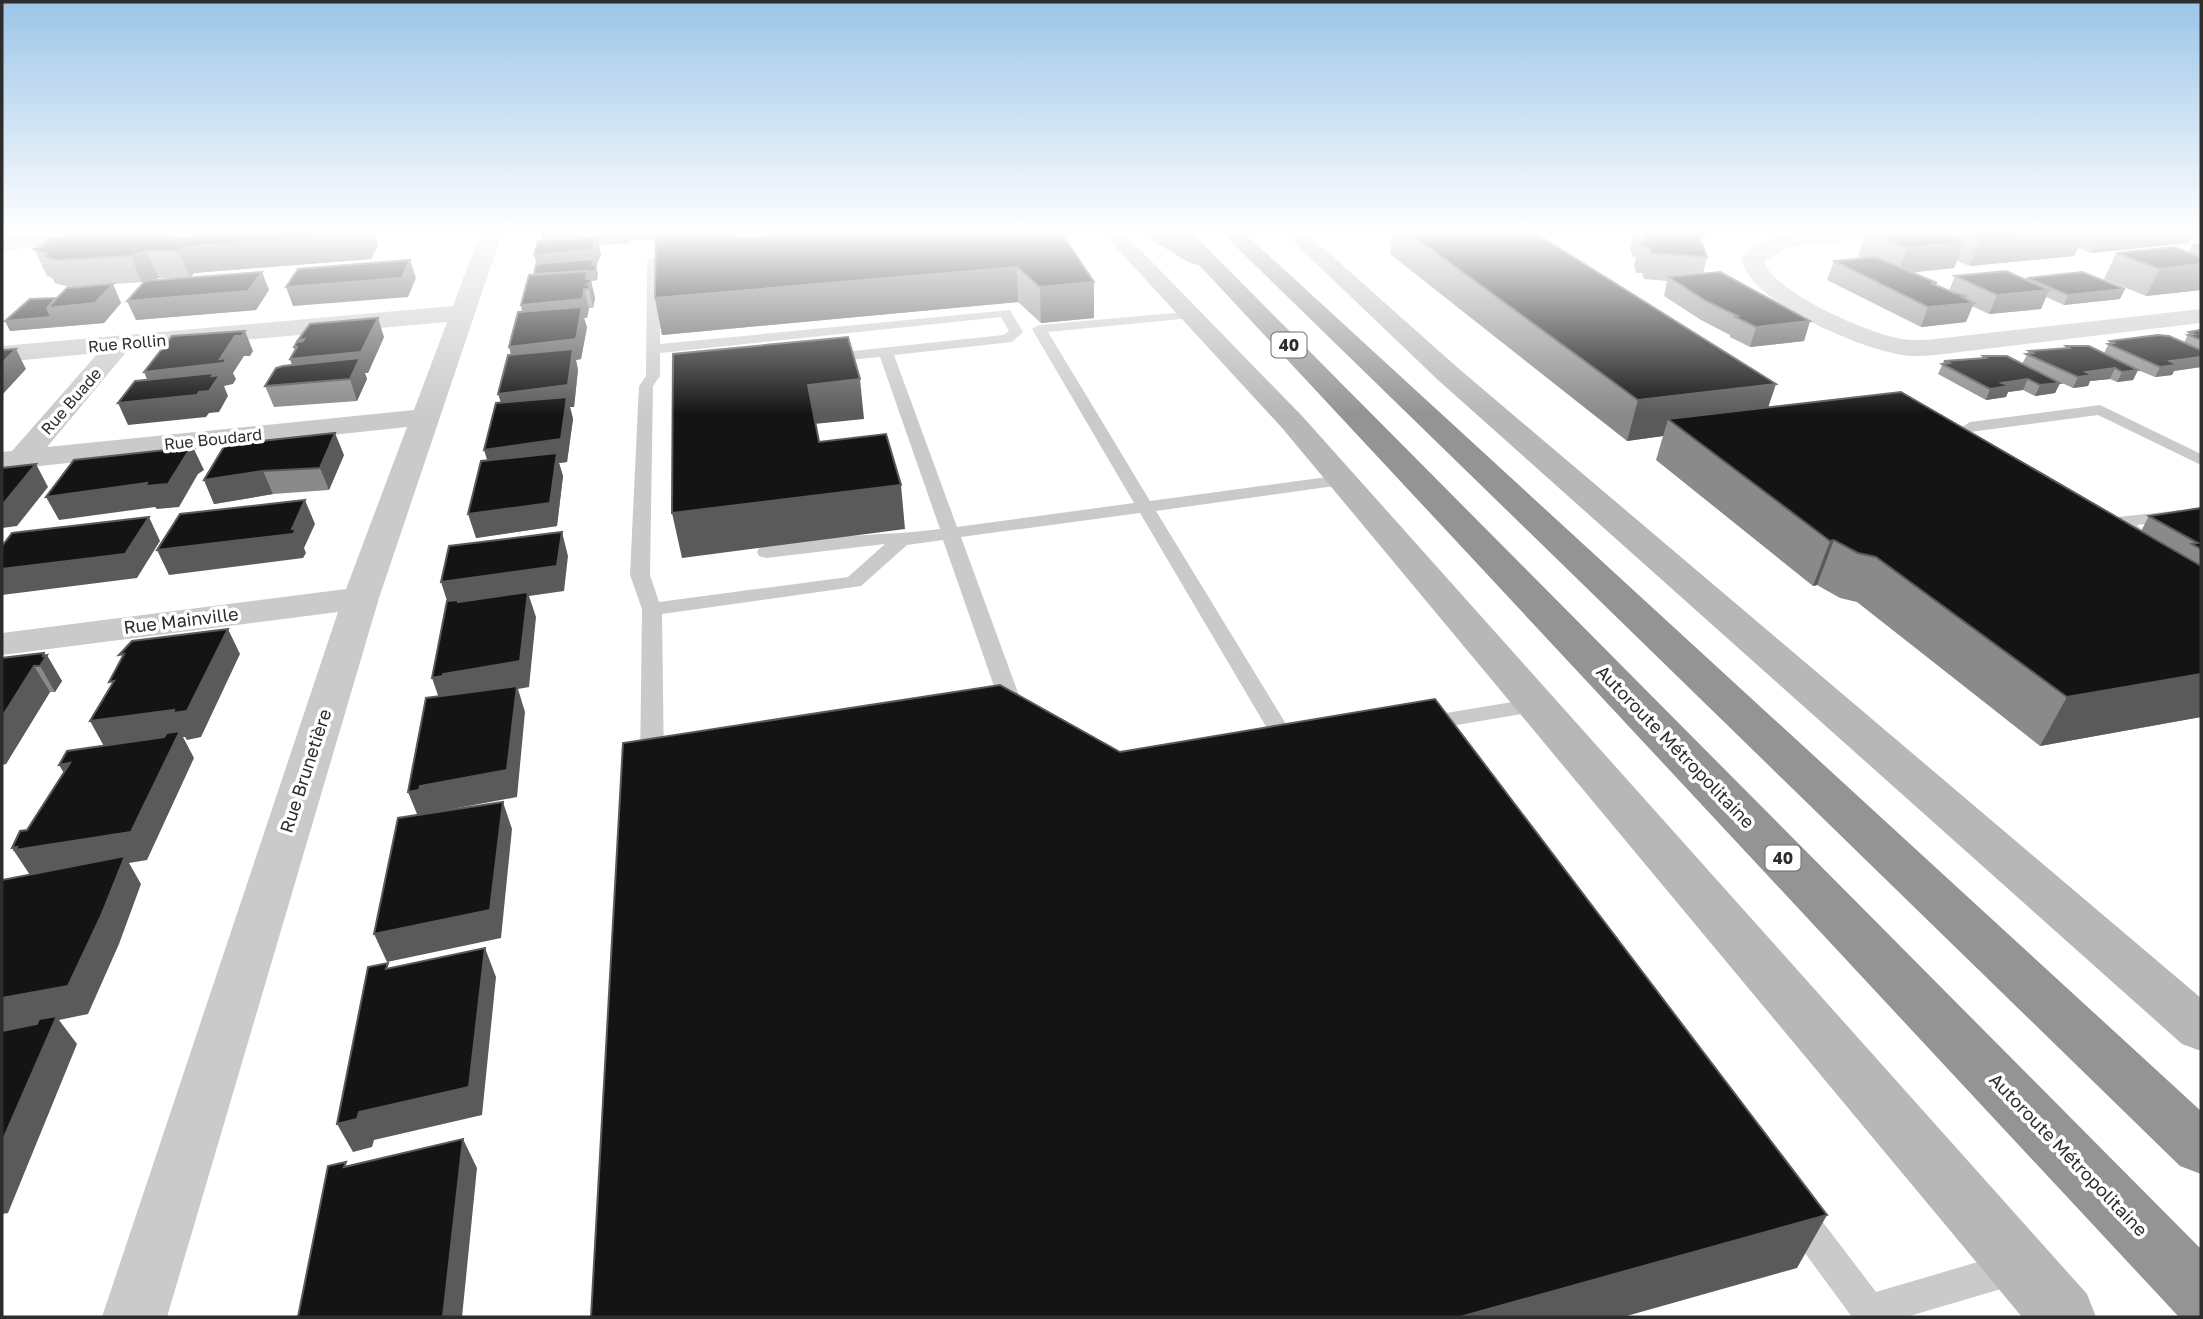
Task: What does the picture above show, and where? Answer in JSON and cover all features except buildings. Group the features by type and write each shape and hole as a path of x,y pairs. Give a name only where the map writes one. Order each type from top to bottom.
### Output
{"highway":[{"name":"Autoroute Métropolitaine","path":"1238,292 2201,1294"},
{"name":"40","path":"1293,292 2201,1148"}],"main road":[{"path":"1170,292 1253,377 2064,1317"},
{"path":"1359,292 1458,383 2201,1029"}],"street":[{"name":"Rue Brunetière","path":"134,1317 361,598 469,292"},
{"path":"1778,292 1860,335 1894,346 1935,347 2201,316"},
{"name":"Rue Rollin","path":"2,354 461,313"},
{"name":"Rue Buade","path":"11,460 121,344"},
{"name":"Rue Boudard","path":"11,460 425,417"},
{"name":"Rue Mainville","path":"2,644 361,598"}],"lane":[{"path":"653,292 653,349 659,375 646,386 640,575 652,610 652,773 679,769"},
{"path":"653,349 1005,313 1016,332"},
{"path":"817,359 1007,339 1016,332 1039,329 1191,314"},
{"path":"1039,329 1289,747"},
{"path":"885,351 1020,718 988,719"},
{"path":"1970,427 2100,411 2201,460"},
{"path":"766,552 879,538 901,540 1342,480"},
{"path":"2150,540 2118,522 2201,513"},
{"path":"652,610 854,582 901,540"},
{"path":"1426,732 1537,705"},
{"path":"1262,752 1314,743"},
{"path":"1777,1189 1869,1314 2020,1267"}]}
